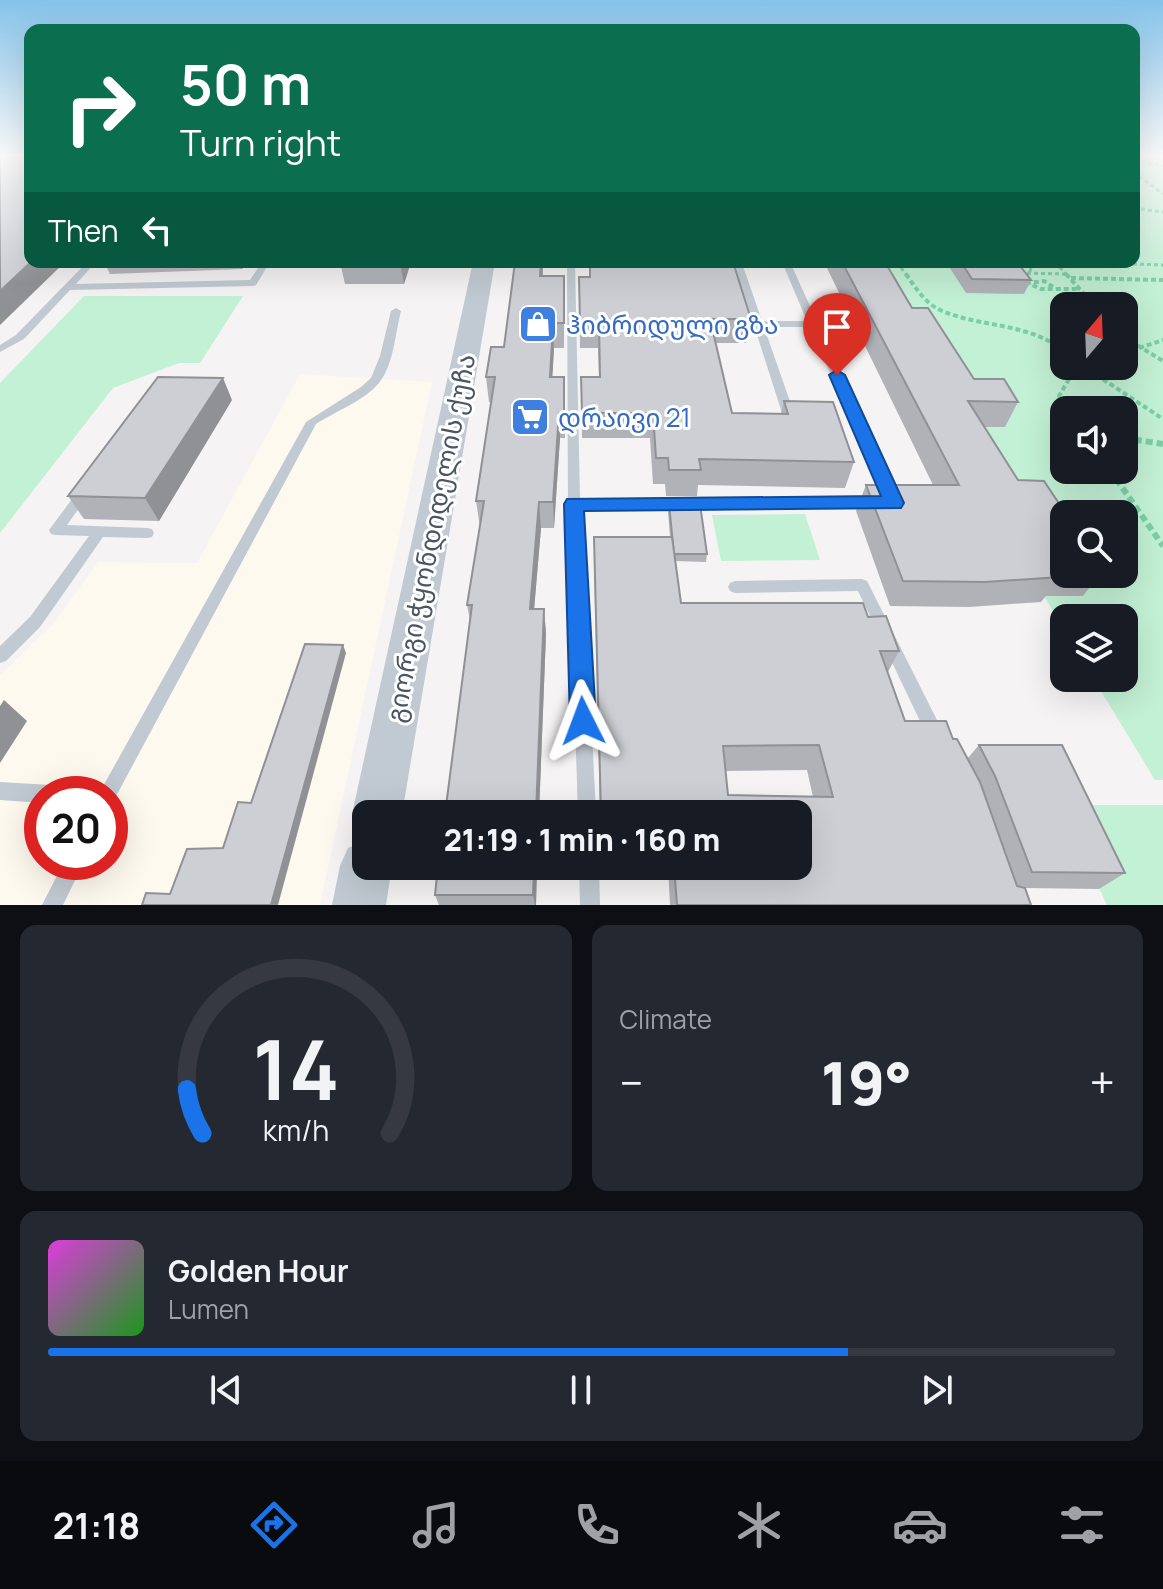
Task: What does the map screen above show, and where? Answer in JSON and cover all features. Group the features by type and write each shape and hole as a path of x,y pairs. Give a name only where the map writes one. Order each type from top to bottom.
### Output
{"street":[{"name":"გიორგი ჭყონდიდელის ქუჩა","path":"380,800 483,268"},
{"path":"359,905 363,880"}],"lane":[{"path":"0,349 20,337 86,268"},
{"path":"69,287 253,283 262,268"},
{"path":"571,268 574,504 586,800"},
{"path":"740,268 788,413"},
{"path":"574,504 894,503 789,268"},
{"path":"118,776 312,422 376,380 396,311"},
{"path":"758,324 814,324"},
{"path":"94,480 56,530 147,533"},
{"path":"0,656 35,622 99,532"},
{"path":"735,587 862,585 942,748"},
{"path":"0,791 24,792"},
{"path":"52,905 65,880"},
{"path":"589,880 590,905"}],"path":[{"path":"1140,209 1163,212"},
{"path":"1140,264 1163,265"},
{"path":"901,268 922,297 939,310 1050,340"},
{"path":"1030,268 1025,286 1034,291 1048,291 1053,288 1044,281 1028,283 1041,289 1080,289"},
{"path":"1061,268 1083,292"},
{"path":"1027,275 1010,274 1163,280"},
{"path":"1138,350 1163,340"},
{"path":"1138,346 1163,361"},
{"path":"1102,380 1163,419"},
{"path":"1138,440 1163,444"},
{"path":"1120,484 1163,546"}],"shaded area":[{"path":"300,374 432,382 320,905 0,905 0,675 53,624 98,562 197,563"}],"green space":[{"path":"1140,199 1163,199 1163,780 1155,780 1102,692 1138,692 1138,604 1050,606 1044,596 1082,596 1078,588 1138,588 1138,500 1050,500 1050,543 879,268 1140,268"},
{"path":"84,296 243,296 200,363 179,363 113,388 0,533 0,383"},
{"path":"805,514 820,560 721,561 712,515"},
{"path":"1060,805 1163,805 1163,905 1107,905"}],"building":[{"path":"0,199 24,199 25,268 0,291"},
{"path":"514,268 541,268 540,276 564,276 564,323 553,323 550,377 564,377 564,413 559,413 553,502 539,502 530,609 544,609 537,800 447,800 472,605 467,605 484,501 476,501 495,377 486,377 491,347 504,347"},
{"path":"590,268 735,268 751,319 710,319 732,413 788,414 784,401 833,402 854,462 699,459 701,470 669,470 668,458 656,458 653,413 582,413 581,377 600,377 599,324 580,323 579,277 590,277"},
{"path":"845,268 889,268 912,308 928,308 974,379 1004,379 1018,402 968,401 1018,480 1044,481 1057,500 1050,500 1050,578 985,582 903,581 866,485 959,485"},
{"path":"965,268 1022,268 1031,280 972,279"},
{"path":"158,377 223,378 145,498 68,496"},
{"path":"669,504 700,504 707,554 674,554"},
{"path":"594,537 672,537 681,603 863,603 868,617 886,616 899,651 880,651 905,721 946,721 953,739 957,739 980,782 1017,886 1025,888 1031,905 677,905 675,880 812,880 812,800 601,800","holes":["819,745 833,797 728,795 723,746"]},
{"path":"305,644 343,645 271,905 142,905 146,893 170,894 187,849 223,848 238,802 251,803"},
{"path":"979,745 1062,745 1125,873 1032,872 995,776"},
{"path":"437,880 534,880 533,895 435,895"}],"place":[{"name":"ჰიბრიდული გზა","path":"538,324"},
{"name":"დრაივი 21","path":"530,417"}],"route":[{"path":"583,721 574,504 894,503 837,375"}]}
